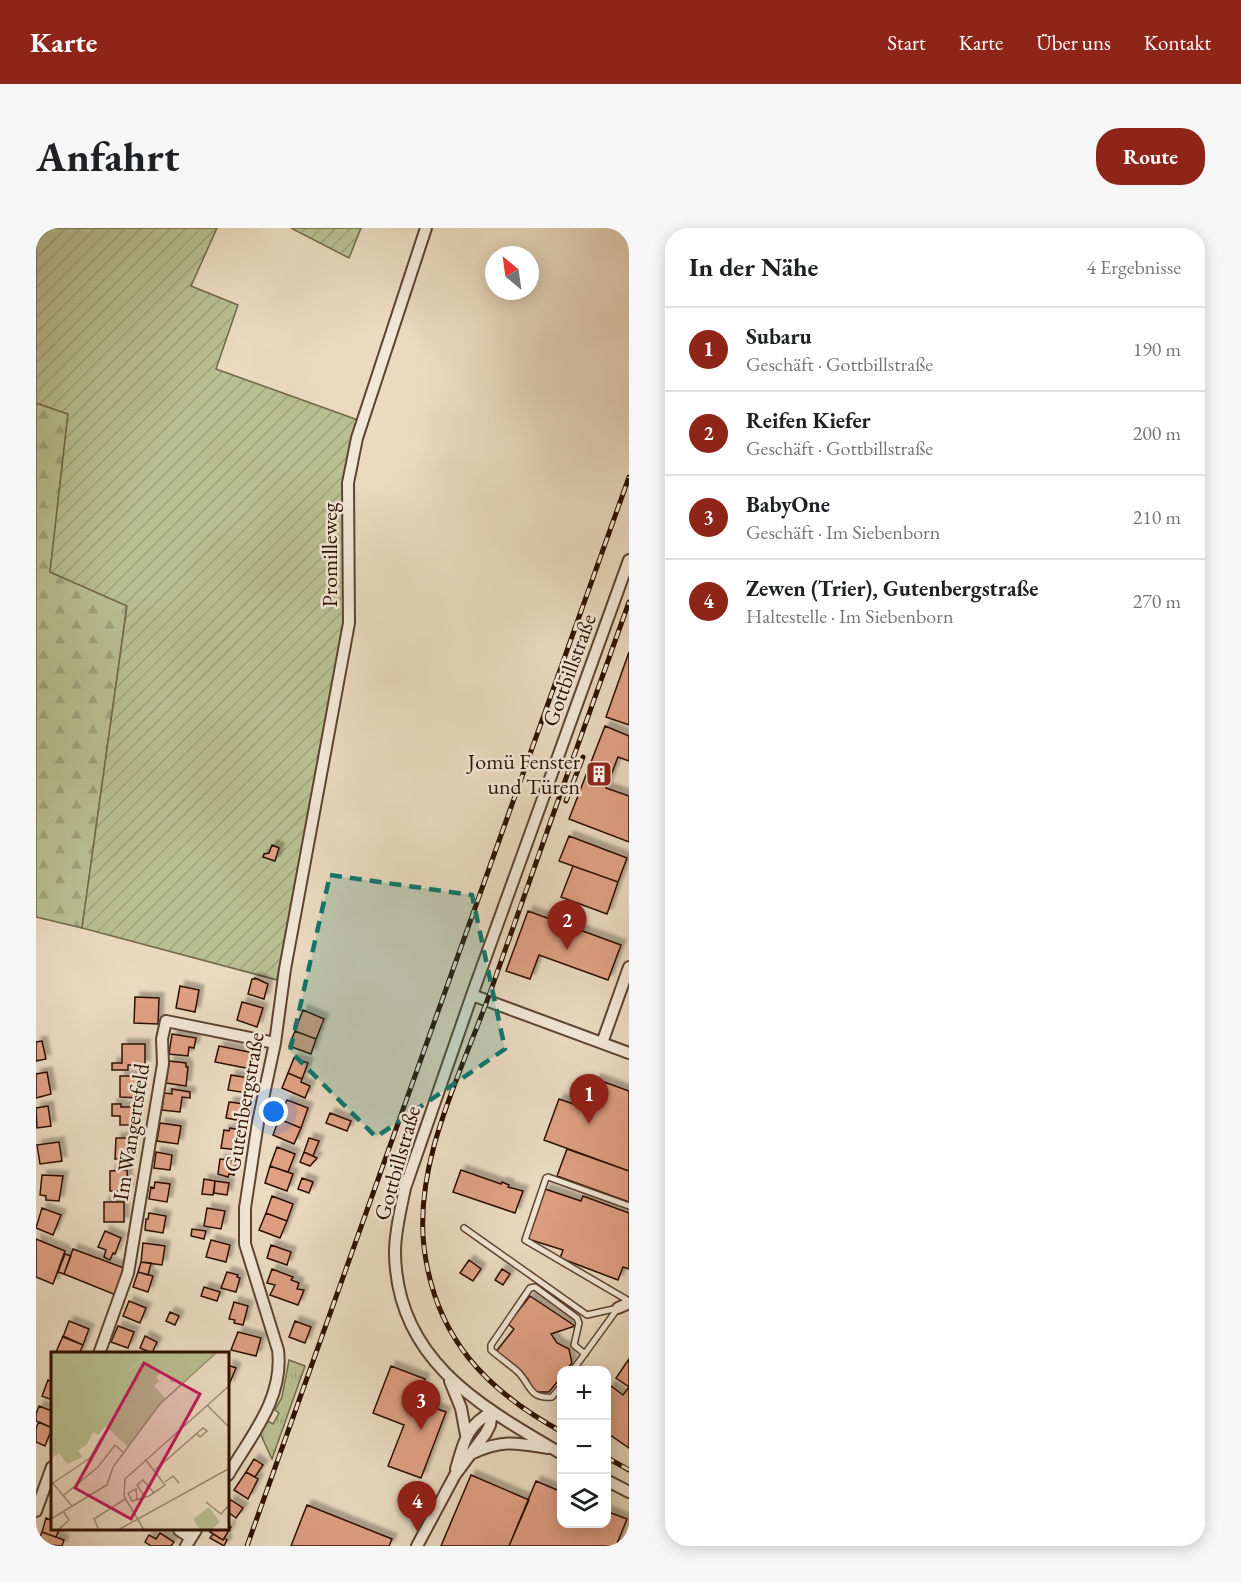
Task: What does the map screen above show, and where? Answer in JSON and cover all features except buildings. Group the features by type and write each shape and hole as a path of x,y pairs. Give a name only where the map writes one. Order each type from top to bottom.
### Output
{"street":[{"name":"Promilleweg","path":"285,969 349,623 348,483 350,472 357,438 426,228"},
{"name":"Gottbillstraße","path":"557,1451 492,1412 469,1395 428,1353 410,1322 398,1283 395,1251 405,1188 629,560"},
{"path":"602,1043 629,967"},
{"name":"Gutenbergstraße","path":"230,1472 273,1400 280,1365 278,1350 245,1244 244,1222 258,1122 275,1043 285,969"},
{"path":"472,995 629,1053"},
{"name":"Im Wangertsfeld","path":"100,1352 128,1272 163,1064 162,1039 166,1021 275,1043"},
{"path":"618,1308 629,1302"},
{"path":"448,1376 461,1408 466,1435"},
{"path":"455,1475 466,1435 478,1421 492,1412"},
{"path":"417,1546 455,1475 488,1429 492,1412"},
{"path":"471,1455 490,1446 509,1442 557,1452"},
{"path":"36,1511 51,1471"},
{"path":"611,1483 629,1492"}],"lane":[{"path":"629,1206 548,1177 543,1180 525,1237 526,1242 629,1302"},
{"path":"464,1228 587,1315 618,1308"},
{"path":"557,1390 552,1397 539,1397 531,1391 519,1373 491,1350 491,1345 530,1288 535,1287 577,1318 579,1323 574,1345 585,1354"},
{"path":"577,1366 618,1308"}],"highlighted area":[{"path":"330,875 472,895 505,1049 376,1137 290,1051"}],"green space":[{"path":"36,228 217,228 191,286 238,305 216,369 358,420 344,480 345,628 277,980 82,928 127,606 50,572 68,414 36,403"},
{"path":"291,228 361,228 349,258"},
{"path":"36,403 68,414 50,572 127,605 82,928 36,917"},
{"path":"289,1360 305,1366 272,1459 260,1433 268,1421 273,1424 279,1413 275,1410 282,1397"}],"railway":[{"path":"247,1546 629,477"},
{"path":"557,1429 510,1398 488,1379 452,1334 430,1279 424,1247 423,1214 426,1182 433,1149 454,1084 491,990 629,602"},
{"path":"566,801 583,757"},
{"path":"611,1460 629,1470"}],"place":[{"name":"Jomü Fenster und Türen","path":"599,774"},
{"name":"Reifen Kiefer","path":"567,950"},
{"name":"Subaru","path":"589,1124"},
{"name":"BabyOne","path":"421,1430"},
{"name":"Zewen (Trier), Gutenbergstraße","path":"417,1531"}]}
